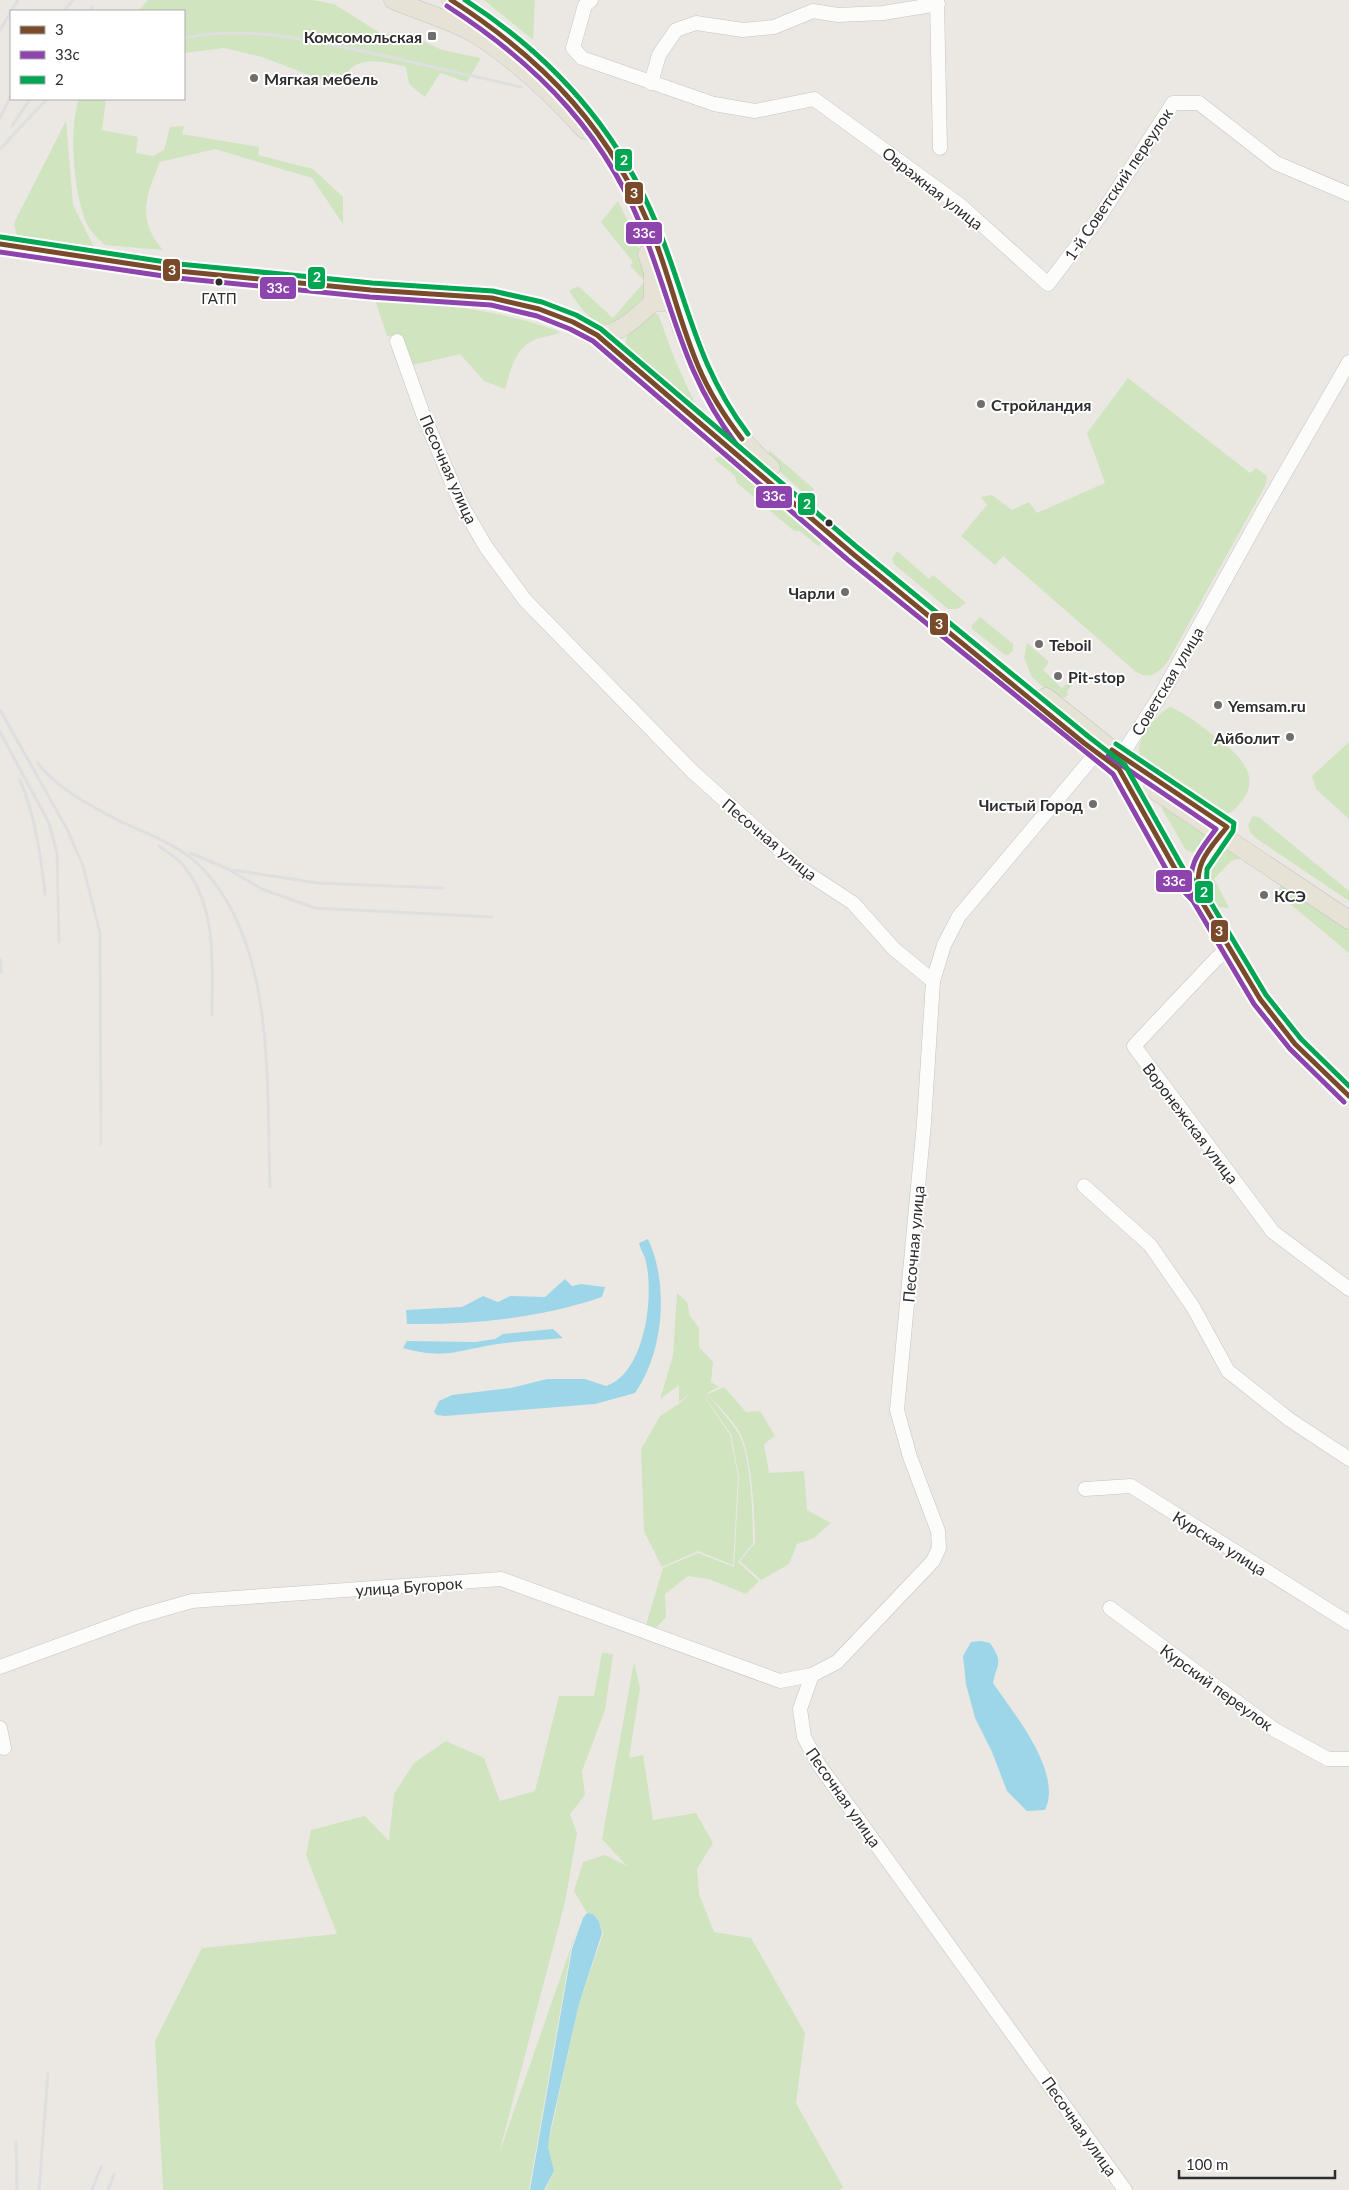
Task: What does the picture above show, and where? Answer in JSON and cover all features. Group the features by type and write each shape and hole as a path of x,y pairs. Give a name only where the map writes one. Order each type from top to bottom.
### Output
{"main road":[{"path":"393,0 474,34 516,64 555,97 587,132 614,175 638,225 653,272 653,302"},
{"path":"451,0 504,35 537,63 575,100 603,137 632,183 655,240 675,307 695,362 708,389 732,427 754,453 842,536 1097,752 1120,763 1224,831 1349,907"},
{"path":"0,244 178,271 371,290 492,298 539,309 597,336 688,413 1104,744 1120,763 1178,874 1199,897 1228,949 1260,999 1295,1044 1321,1072 1349,1096"},
{"path":"597,336 610,335 623,329 653,302 665,302 675,307"},
{"path":"619,354 617,341 623,329"},
{"path":"688,413 699,413 706,406 708,389"},
{"path":"1199,897 1196,879 1198,864 1224,831"},
{"path":"1224,831 1349,920"}],"street":[{"path":"591,0 586,5 573,48 582,58 651,83 660,55 676,30 696,23 743,30 774,28 813,12 838,15 883,13 937,2 940,148"},
{"name":"Овражная улица","path":"651,83 714,104 755,111 814,99 960,206 1048,284"},
{"name":"1-й Советский переулок","path":"1048,284 1100,216 1173,103 1199,103 1276,163 1349,194"},
{"name":"Песочная улица","path":"397,341 423,414 461,504 486,547 525,600 693,772 801,869 853,903 894,949 933,981 924,1123 897,1410 910,1456 938,1531 939,1548 933,1561 836,1662 812,1674 800,1708 804,1737 818,1765 1125,2190"},
{"name":"Советская улица","path":"1120,763 1162,693 1263,511 1349,362"},
{"path":"933,981 944,944 959,916 1097,752"},
{"name":"Воронежская улица","path":"1228,949 1216,959 1134,1046 1273,1232 1349,1290"},
{"path":"1084,1186 1150,1245 1193,1307 1228,1371 1290,1420 1349,1459"},
{"name":"Курская улица","path":"1085,1489 1131,1486 1349,1623"},
{"name":"улица Бугорок","path":"0,1667 136,1617 192,1601 501,1579 780,1681 812,1674"},
{"name":"Курский переулок","path":"1110,1608 1275,1730 1328,1759 1349,1758"},
{"path":"0,1728 4,1748"}],"green space":[{"path":"148,0 312,0 334,4 380,33 419,39 442,50 481,58 467,82 440,73 425,97 409,84 406,67 389,63 364,62 350,69 345,76 331,72 325,81 262,57 224,48 185,53 185,10 139,10"},
{"path":"484,0 535,0 533,40"},
{"path":"79,100 106,100 102,130 138,137 136,153 153,156 164,150 170,127 184,126 182,134 259,147 258,155 313,169 343,197 343,224 312,178 215,149 160,162 148,196 146,218 149,228 163,250 105,245 88,227 82,212 74,162 73,144"},
{"path":"66,121 73,205 96,251 26,243 17,236 14,223"},
{"path":"618,201 634,236 642,260 647,285 647,298 610,326 603,325 591,318 569,291 578,286 613,318 645,281 630,266 633,262 601,222"},
{"path":"383,299 495,313 560,332 534,340 522,349 514,361 505,389 484,381 460,354 413,365 402,335 387,336 376,303"},
{"path":"652,313 658,314 675,360 696,406 693,408 627,350 627,338 632,328"},
{"path":"1128,378 1250,473 1256,468 1267,476 1265,486 1168,661 1157,672 1149,675 1140,674 1135,671 1003,556 995,565 961,536 987,505 981,497 992,495 1012,510 1029,502 1037,513 1105,483 1087,433"},
{"path":"769,450 814,489 810,495 804,493 769,462"},
{"path":"726,455 823,538 819,547 800,531 794,531 737,483 735,476 714,459"},
{"path":"897,551 929,579 933,575 966,603 957,609 948,609 894,564 892,559"},
{"path":"980,617 1013,644 1013,650 1009,655 1004,654 972,629 972,625"},
{"path":"1027,643 1049,662 1043,670 1062,688 1070,681 1073,684 1067,691 1068,695 1064,698 1044,688 1032,677 1024,658"},
{"path":"1170,707 1190,718 1226,745 1242,762 1250,780 1248,790 1242,801 1231,812 1221,815 1146,766 1141,759 1139,753 1140,746 1145,733 1160,714"},
{"path":"1349,742 1349,819 1316,789 1312,776"},
{"path":"1161,807 1165,807 1203,832 1207,839 1201,850 1194,853 1186,850"},
{"path":"1253,816 1260,818 1349,891 1349,901 1257,839 1250,832 1248,825"},
{"path":"1226,850 1235,852 1242,858 1231,861 1214,879 1229,908 1218,907 1203,879 1214,856"},
{"path":"1282,884 1349,930 1349,953 1276,892"},
{"path":"677,1293 687,1302 690,1316 699,1328 699,1347 713,1362 711,1382 719,1387 707,1393 738,1433 746,1455 750,1486 753,1543 738,1562 759,1581 746,1594 709,1579 688,1576 665,1594 666,1617 654,1630 646,1625 663,1568 698,1553 734,1567 739,1477 731,1434 697,1386 730,1435 738,1476 733,1565 698,1551 662,1567 644,1531 641,1449 660,1416 680,1403 692,1391 679,1402 679,1385 660,1399 673,1356"},
{"path":"724,1387 746,1412 760,1411 775,1436 764,1444 769,1473 804,1471 807,1510 831,1523 814,1538 797,1544 789,1564 761,1580 740,1561 755,1543 752,1487 747,1456 740,1433 708,1394"},
{"path":"602,1653 613,1654 605,1710 582,1771 585,1795 570,1814 577,1833 565,1902 499,2154 581,1918 571,1949 529,2190 163,2190 155,2041 202,1948 337,1934 306,1855 311,1830 365,1816 389,1841 394,1794 414,1763 446,1741 484,1758 500,1801 535,1791 559,1696 594,1696"},
{"path":"634,1662 640,1688 629,1758 643,1755 653,1820 696,1813 713,1843 697,1869 699,1894 714,1932 751,1938 805,2033 796,2103 843,2187 840,2190 545,2190 554,2172 548,2147 579,2004 603,1934 599,1920 593,1914 587,1913 574,1891 583,1862 605,1855 627,1866 602,1839"}],"water":[{"path":"648,1239 655,1257 659,1276 660,1318 652,1358 645,1376 635,1393 595,1404 445,1416 437,1415 434,1412 439,1401 452,1395 511,1388 547,1379 585,1379 606,1386 620,1378 639,1349 644,1330 648,1310 648,1273 639,1243"},
{"path":"565,1279 572,1286 581,1284 605,1287 602,1297 555,1310 506,1319 407,1324 406,1310 462,1307 483,1296 498,1302 510,1296 545,1297"},
{"path":"553,1329 563,1338 506,1343 441,1354 418,1352 403,1348 407,1341 475,1342 495,1339 503,1334"},
{"path":"981,1641 990,1643 997,1655 998,1663 993,1683 1034,1744 1042,1761 1049,1795 1045,1810 1027,1811 1007,1791 992,1752 975,1718 966,1684 963,1656 971,1642"},
{"path":"587,1913 593,1914 599,1921 602,1933 579,2004 551,2127 548,2147 554,2171 544,2190 530,2190 572,1949 583,1918"}],"railway":[{"path":"12,10 18,0"},
{"path":"65,10 73,0"},
{"path":"0,30 10,13"},
{"path":"185,38 232,33 304,39 521,87"},
{"path":"0,118 10,97"},
{"path":"12,126 29,100"},
{"path":"0,149 46,100"},
{"path":"0,710 67,829 83,866 100,933 101,1144"},
{"path":"0,732 49,823 57,853 59,942"},
{"path":"38,763 46,773 65,789 121,822"},
{"path":"20,780 30,807 37,836 45,894"},
{"path":"115,819 172,845 201,867 226,899 243,936 255,976 262,1018 266,1062 270,1187"},
{"path":"159,846 175,857 194,881 208,918 212,957 212,1015"},
{"path":"190,853 226,868 262,889 315,908 492,917"},
{"path":"233,870 318,883 442,888"},
{"path":"0,959 1,972"},
{"path":"39,2190 48,2073"},
{"path":"16,2142 17,2190"},
{"path":"92,2190 101,2167"},
{"path":"108,2190 114,2174"}],"transit line":[{"name":"3","path":"451,0 517,48 546,75 573,103 597,133 619,166 638,201 655,240 687,337 703,378 718,405 742,439"},
{"name":"2","path":"465,0 528,47 557,74 607,134 628,166 662,238 707,363 731,410 748,434"},
{"name":"33с","path":"447,6 481,29 541,80 568,108 592,138 614,171 632,206 648,244 675,323 694,371 705,395 736,444"},
{"name":"2","path":"1,237 179,264 372,283 493,291 542,302 576,315 601,329 858,548 1125,765 1184,870 1205,893 1266,995 1301,1039 1349,1086"},
{"name":"3","path":"0,244 178,271 371,290 492,298 539,309 573,322 597,335 853,554 1084,743 1119,769 1178,874 1199,897 1260,999 1295,1044 1349,1096"},
{"name":"33с","path":"0,252 177,278 370,297 491,305 537,316 570,329 593,341 848,560 1113,774 1171,878 1193,901 1254,1004 1290,1049 1344,1102"},
{"name":"2","path":"1116,744 1234,823 1233,831 1207,869 1206,896"},
{"name":"3","path":"1112,750 1227,827 1208,851 1200,867 1198,875 1199,897"},
{"name":"33с","path":"1108,756 1216,829 1199,853 1192,868 1192,898"}],"place":[{"name":"Комсомольская","path":"432,36"},
{"name":"Мягкая мебель","path":"254,78"},
{"name":"ГАТП","path":"219,282"},
{"name":"Стройландия","path":"981,404"},
{"name":"Чарли","path":"845,592"},
{"name":"Teboil","path":"1039,644"},
{"name":"Pit-stop","path":"1058,676"},
{"name":"Yemsam.ru","path":"1218,705"},
{"name":"Айболит","path":"1290,737"},
{"name":"Чистый Город","path":"1093,804"},
{"name":"КСЭ","path":"1264,895"}]}
